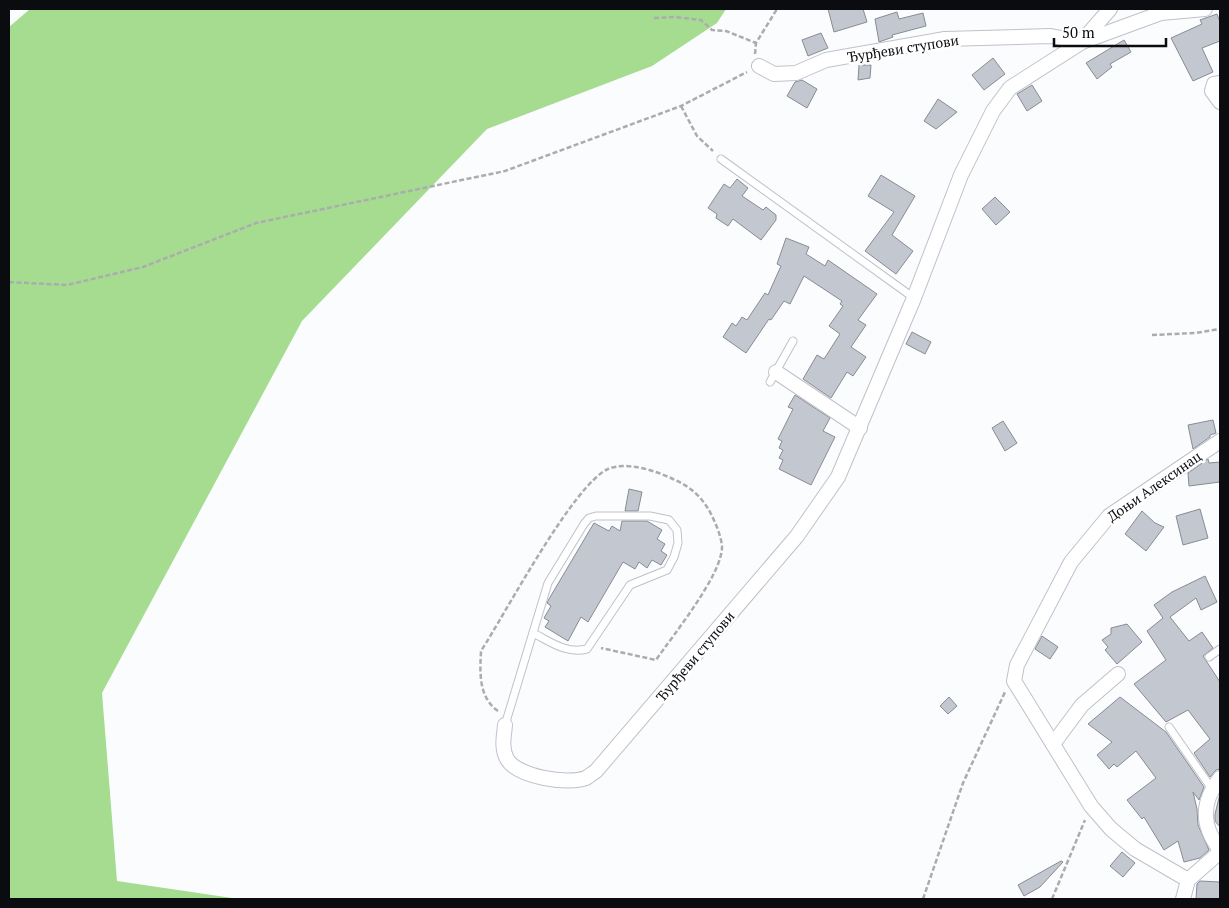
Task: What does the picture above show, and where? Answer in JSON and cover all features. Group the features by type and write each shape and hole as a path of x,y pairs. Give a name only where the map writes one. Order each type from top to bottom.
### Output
{"street":[{"path":"1082,42 1110,9"},
{"name":"Ђурђеви ступови","path":"506,720 503,749 508,760 518,770 555,779 586,778 596,771 812,518 838,477 914,298 961,175 993,111 1010,88 1082,42 1165,11 1205,9"},
{"name":"Ђурђеви ступови","path":"759,66 774,74 796,73 826,60 944,38 1050,36 1082,42"},
{"path":"773,376 860,428"},
{"name":"Доњи Алексинац","path":"1053,744 1014,682 1017,665 1071,562 1108,516 1220,441"},
{"path":"1118,674 1082,705 1053,744 1091,806 1111,829 1135,849 1188,880"},
{"path":"1183,899 1188,880 1220,851 1209,836 1205,814 1216,783"}],"lane":[{"path":"721,159 914,298"},
{"path":"773,376 793,341"},
{"path":"506,720 548,583 589,518 650,516 669,520 677,530 678,543 674,558 667,570 630,585 587,649 575,652 563,649 533,632"},
{"path":"1209,657 1220,649"},
{"path":"1169,727 1216,783"}],"path":[{"path":"9,282 67,285 143,266 256,223 505,171 680,106 759,66 755,55 756,42 777,9"},
{"path":"654,18 676,17 701,20 712,30 726,31 756,42"},
{"path":"680,106 697,136 721,159"},
{"path":"1152,335 1195,333 1220,329"},
{"path":"506,720 487,701 479,677 482,651 572,505 607,470 620,466 657,471 677,480 705,503 715,522 722,546 715,572 656,660 590,646"},
{"path":"923,899 963,783 1006,690"},
{"path":"1052,899 1091,806"}],"green space":[{"path":"30,9 726,9 717,23 652,66 487,129 302,321 102,693 117,881 239,899 9,899 9,27"}],"building":[{"path":"828,9 863,9 867,22 834,32"},
{"path":"897,12 899,19 923,13 926,26 892,35 893,37 879,42 875,19"},
{"path":"1217,14 1220,22 1220,41 1202,48 1213,72 1193,81 1171,38 1202,24 1200,20"},
{"path":"821,33 828,48 808,56 802,40"},
{"path":"1124,40 1131,52 1110,64 1112,67 1097,79 1086,63"},
{"path":"993,58 1005,74 984,90 972,75"},
{"path":"859,65 871,65 870,78 858,80"},
{"path":"802,80 817,89 807,108 787,96 795,82"},
{"path":"1032,85 1042,101 1027,111 1017,94"},
{"path":"938,99 957,112 936,129 924,121"},
{"path":"881,175 915,196 892,235 913,251 896,274 865,251 894,212 868,196"},
{"path":"737,179 748,188 742,196 763,210 766,207 776,215 776,220 761,240 733,219 728,226 716,218 717,214 708,208 724,184 730,188"},
{"path":"995,197 1010,212 996,225 982,209"},
{"path":"786,238 809,247 806,254 825,266 828,260 877,294 858,320 866,325 851,347 866,357 853,376 847,372 831,398 803,379 817,355 824,359 840,334 829,326 843,306 840,304 842,301 804,276 790,304 784,301 746,353 723,337 732,323 736,326 742,317 747,320 765,293 768,295 781,266 777,264"},
{"path":"912,332 931,342 925,354 906,344"},
{"path":"795,395 830,418 823,431 835,437 811,485 779,469 783,460 779,458 783,450 779,448 782,441 778,439 793,409 788,407"},
{"path":"1213,420 1216,433 1210,435 1210,437 1193,449 1188,425"},
{"path":"1003,421 1017,443 1005,451 992,428"},
{"path":"1208,459 1209,463 1220,462 1220,482 1189,486 1188,473"},
{"path":"629,489 642,492 638,511 625,511"},
{"path":"1200,509 1208,538 1183,545 1176,516"},
{"path":"1142,511 1155,523 1164,527 1146,551 1125,534"},
{"path":"622,521 647,521 662,530 657,539 665,544 661,551 667,555 661,565 652,560 647,568 639,562 635,569 623,562 588,622 581,617 568,641 545,627 549,621 544,618 551,606 547,603 594,523 609,531 612,526 620,531"},
{"path":"1205,576 1217,602 1201,610 1196,598 1170,617 1189,641 1202,632 1213,648 1203,656 1220,682 1220,769 1216,770 1210,777 1194,753 1210,739 1188,710 1166,722 1134,684 1166,660 1147,631 1163,618 1154,605 1172,592"},
{"path":"1127,624 1142,642 1117,664 1105,650 1108,647 1102,640 1111,634 1111,628"},
{"path":"1042,636 1058,647 1050,659 1035,649"},
{"path":"949,697 957,706 948,714 940,706"},
{"path":"1120,697 1166,732 1204,787 1199,800 1193,792 1198,825 1209,850 1200,858 1184,862 1178,841 1164,850 1144,817 1142,819 1127,800 1156,778 1136,751 1117,767 1114,764 1109,769 1097,755 1112,742 1088,724"},
{"path":"1220,794 1220,827 1215,821 1215,814"},
{"path":"1122,852 1135,863 1123,877 1110,866"},
{"path":"1061,861 1063,862 1040,887 1024,896 1018,885"},
{"path":"1200,881 1220,882 1220,899 1196,899 1197,884"}]}
